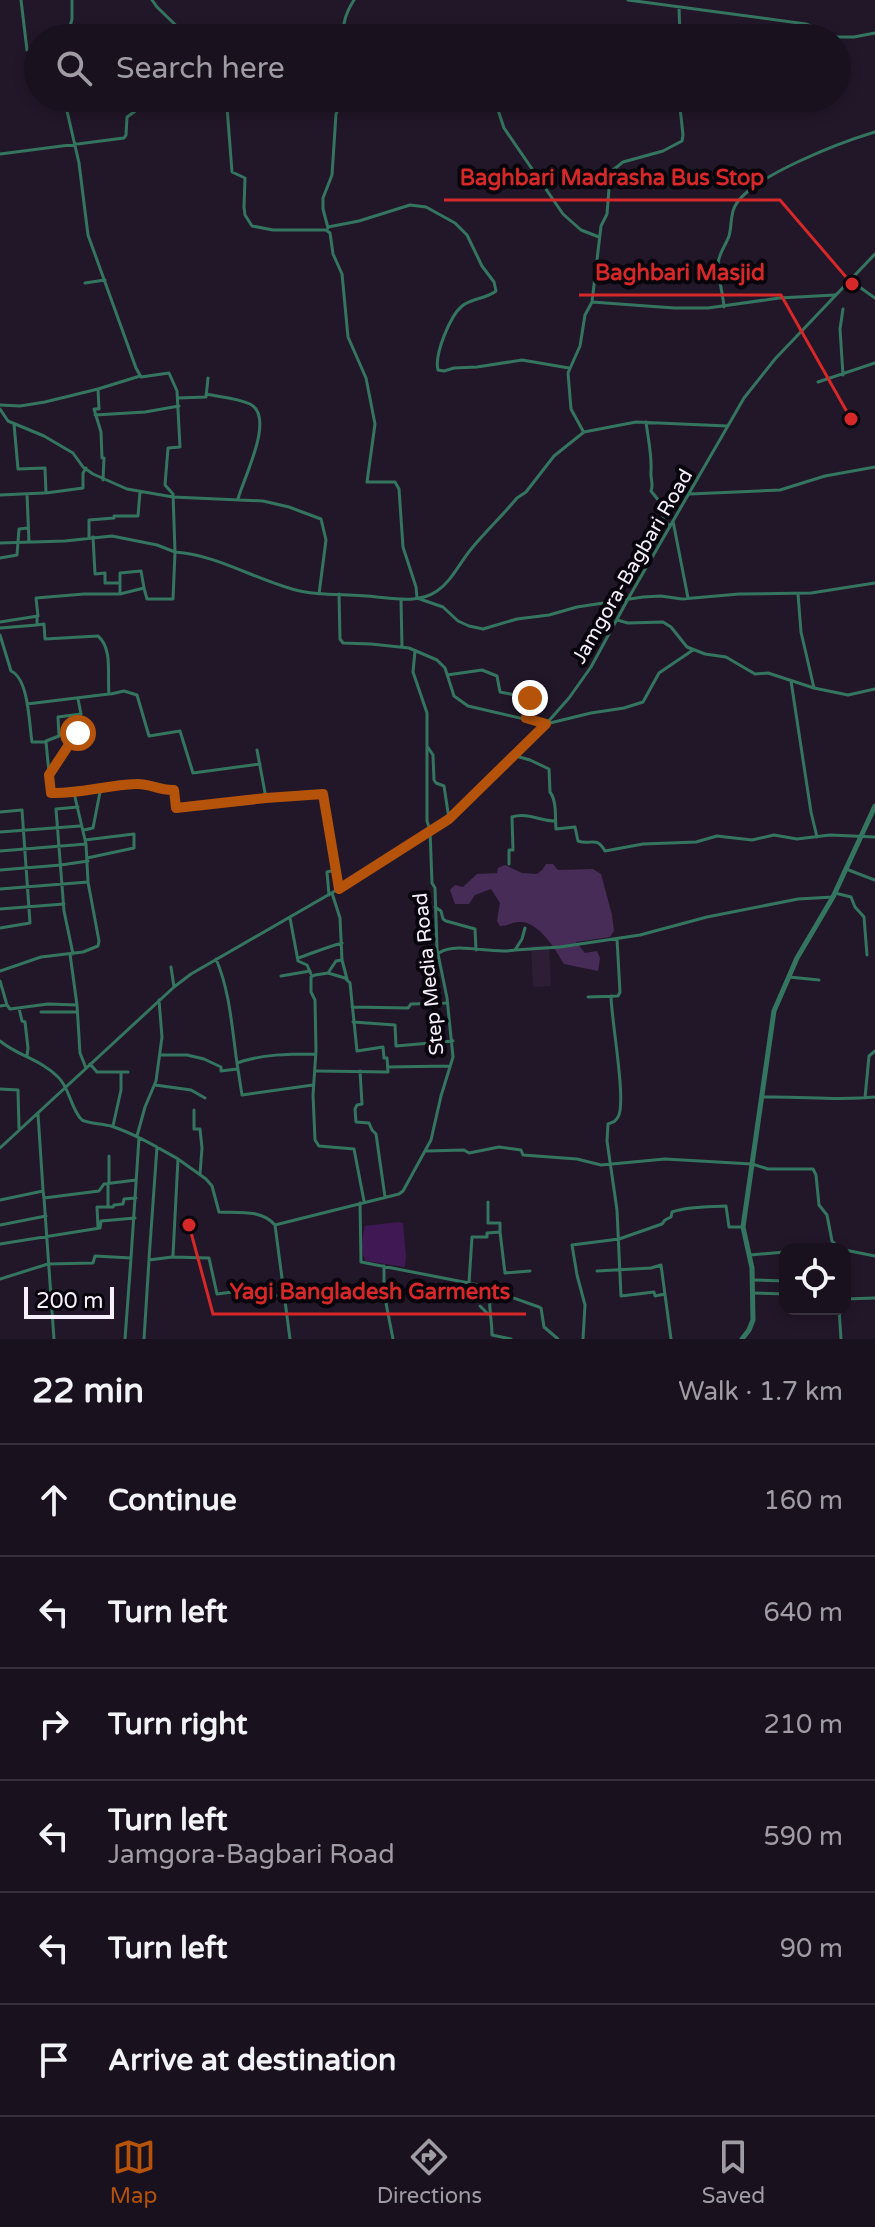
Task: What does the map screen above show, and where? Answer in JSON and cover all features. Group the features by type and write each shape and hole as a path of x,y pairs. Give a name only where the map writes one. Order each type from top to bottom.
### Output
{"street":[{"path":"21,0 24,25"},
{"path":"70,24 72,0"},
{"path":"152,0 175,24"},
{"path":"343,24 354,0"},
{"path":"628,0 806,24"},
{"path":"679,7 680,24"},
{"path":"851,37 875,33"},
{"path":"67,112 88,235 140,376"},
{"path":"0,154 124,138 127,117 134,112"},
{"path":"227,112 232,172 245,178 243,204 250,224 260,229 328,230 415,204 455,223 467,235 496,291 468,302 454,315 439,349 438,370 522,360 569,368"},
{"path":"337,112 332,175 323,198 323,209 336,263 342,274 348,337 365,375 375,424 367,482 395,482 399,489 403,547 417,598"},
{"path":"499,112 504,128 563,214 581,230 599,237"},
{"path":"584,432 571,409 569,368 580,346 584,319 592,302 599,237 602,220 607,214 610,176 623,162 663,151 682,141 681,112"},
{"path":"724,307 718,265 730,235 736,205 745,193 763,180 811,157 875,132"},
{"name":"Jamgora-Bagbari Road","path":"0,1148 191,974 331,894 449,819 516,756 569,698 591,667 727,426 759,377 875,254"},
{"path":"85,283 105,280"},
{"path":"851,281 875,298"},
{"path":"592,302 674,308 724,307 788,297 838,295"},
{"path":"843,309 840,329 843,375"},
{"path":"818,382 875,363"},
{"path":"120,594 120,573 141,571 147,599 173,599 175,552 173,497 173,494 165,485 168,448 180,447 177,391 169,373 140,376 45,402 0,407 8,421 44,436 73,453 86,468 103,480 140,492 173,497 238,499 289,507 321,519 326,540 319,594"},
{"path":"178,398 206,397 208,378"},
{"path":"98,389 99,409 94,409 101,432 103,480"},
{"path":"206,394 250,404 259,411 259,433 238,499"},
{"path":"95,415 179,406"},
{"path":"646,422 652,460 651,491 659,501 664,521 672,523 688,598"},
{"path":"0,543 112,536 175,552 195,553 294,590 401,600 417,598 436,592 470,550 526,492 554,456 584,432 646,422 727,426"},
{"path":"14,424 18,469 45,468 46,493"},
{"path":"690,494 780,490 825,476 875,467"},
{"path":"0,495 83,488 86,468"},
{"path":"120,583 105,583 105,573 95,574 89,520 138,516 140,492"},
{"path":"27,494 29,542"},
{"path":"0,558 16,557 19,529 28,528"},
{"path":"417,598 443,607 458,621 483,629 577,607 653,596 688,598 798,594 830,592 875,583"},
{"path":"37,625 36,598 120,594 144,588"},
{"path":"339,594 340,639 343,643 402,647 415,651 437,660 445,668 454,696 468,706 546,724 643,702 659,673 693,650"},
{"path":"798,594 801,632 814,688"},
{"path":"401,600 402,647"},
{"path":"0,622 37,617"},
{"path":"616,619 628,623 663,622 693,650 726,657 755,674 768,673 848,695 875,689"},
{"path":"0,628 44,624 45,639 98,636 106,646 108,655 109,694"},
{"path":"0,635 11,671 19,676 27,704 32,742 46,742 59,735 78,733 78,739 72,740 49,775"},
{"path":"415,651 413,672 427,713 427,746 433,755 434,780 444,786 449,819"},
{"path":"447,675 482,670 497,676 500,692 530,698 526,718"},
{"path":"791,681 817,837"},
{"path":"27,704 124,691 137,695 149,736 180,731 193,773 260,764"},
{"path":"59,735 58,717 81,714 78,699"},
{"path":"46,742 51,793 142,784 174,790 176,808 323,794 339,889"},
{"name":"Step Media Road","path":"275,1225 399,1194 431,1140 453,1057 453,1041 437,949 427,821 427,746"},
{"path":"257,750 266,798"},
{"path":"516,756 549,769 556,829 575,827 578,841 597,842 607,852 643,844 696,842 717,836 752,840 774,835 797,839 874,837"},
{"path":"0,832 58,827 93,828 101,787"},
{"path":"0,971 41,957 83,952 98,944 88,882 86,842 74,793"},
{"path":"742,1339 753,1320 750,1255 743,1227 774,1011 797,958 834,895 875,806"},
{"path":"78,807 56,809 80,1053 88,1066 97,1072 128,1072"},
{"path":"0,812 22,810 30,923 0,928"},
{"path":"509,864 509,850 513,850 512,817 526,815 555,821"},
{"path":"0,851 60,846 134,834 134,848 61,865 0,870"},
{"path":"846,869 875,880"},
{"path":"315,1071 388,1072 383,1047 357,1051 350,983 342,960 340,918 327,872 335,870"},
{"path":"0,889 88,882"},
{"path":"439,953 448,949 505,952 617,939 669,929 707,917 834,895 851,897 864,917 867,955"},
{"path":"0,909 64,904"},
{"path":"435,907 446,921 475,929 476,950"},
{"path":"290,918 300,964 307,965 311,973 311,992 315,1000 315,1140 319,1146 354,1149 362,1203 361,1262 469,1283 541,1308 544,1327 558,1339"},
{"path":"515,950 525,928"},
{"path":"588,997 618,996 620,992 617,939"},
{"path":"298,958 342,943"},
{"path":"216,959 227,998 242,1095 314,1085"},
{"path":"328,973 336,961 342,960"},
{"path":"171,967 174,987"},
{"path":"281,976 328,973 347,979"},
{"path":"789,977 819,980"},
{"path":"0,981 10,1009 48,1004 77,1005"},
{"path":"611,996 620,1082 620,1114 617,1120 608,1124 607,1141 617,1210 621,1296 638,1292 654,1292 655,1296 665,1294"},
{"path":"125,1339 138,1137 145,1107 155,1085 160,1055 159,1000"},
{"path":"352,1007 408,1008 411,1004 448,1003"},
{"path":"0,1006 7,1005"},
{"path":"19,1008 25,1022 27,1056"},
{"path":"41,1012 77,1012"},
{"path":"353,1022 395,1025 396,1046 453,1041"},
{"path":"0,1041 35,1059 59,1077 81,1119 113,1126 138,1137 200,1174 212,1186 219,1212 257,1214 271,1220 275,1225 290,1339"},
{"path":"865,1098 869,1056 875,1051"},
{"path":"237,1063 274,1054 316,1054"},
{"path":"160,1055 187,1055 204,1059 221,1067 221,1071 238,1069"},
{"path":"388,1067 450,1066"},
{"path":"360,1071 362,1104 355,1109 356,1122 369,1123 376,1134 385,1197"},
{"path":"113,1126 121,1090 121,1072"},
{"path":"155,1085 191,1090 205,1098"},
{"path":"0,1089 18,1090 19,1130"},
{"path":"762,1097 797,1096 829,1100 875,1097"},
{"path":"194,1110 194,1129 200,1129 202,1138 200,1174"},
{"path":"38,1114 54,1339"},
{"path":"144,1339 157,1147"},
{"path":"427,1151 464,1150 469,1153 508,1147 521,1150 523,1155 577,1159 593,1165 665,1159 815,1171 819,1205 827,1215 834,1243"},
{"path":"108,1207 109,1156"},
{"path":"172,1257 178,1159"},
{"path":"44,1198 99,1191 104,1184 136,1180"},
{"path":"0,1200 43,1191"},
{"path":"99,1228 97,1207 123,1204 124,1199 136,1198"},
{"path":"488,1202 488,1223 500,1223 505,1273 530,1271"},
{"path":"583,1339 585,1305 572,1245 619,1239 662,1224 676,1210 699,1207 726,1206 729,1227 743,1227"},
{"path":"0,1225 46,1216"},
{"path":"99,1228 101,1221 108,1219 135,1218"},
{"path":"0,1244 99,1228"},
{"path":"469,1283 472,1237 487,1237 487,1233 500,1232"},
{"path":"851,1251 875,1256"},
{"path":"750,1255 779,1253"},
{"path":"0,1279 48,1264 93,1263 95,1256 99,1255 131,1258"},
{"path":"149,1260 209,1258 217,1294 248,1290 251,1294 262,1296 285,1295"},
{"path":"597,1271 661,1265 671,1339"},
{"path":"384,1266 384,1293 393,1339"},
{"path":"752,1280 779,1281"},
{"path":"488,1314 490,1289"},
{"path":"752,1293 779,1294"},
{"path":"851,1299 875,1298"},
{"path":"480,1306 492,1320 492,1335 511,1339"},
{"path":"839,1315 841,1339"}],"shaded area":[{"path":"546,864 553,864 558,870 593,869 601,874 614,931 610,937 576,942 585,953 597,951 600,958 598,971 564,964 546,937 533,926 519,922 500,926 497,921 500,903 491,889 475,895 469,904 455,904 450,890 455,885 463,887 477,874 497,873 498,868 505,865 522,873 537,874"},
{"path":"549,945 551,986 533,987 531,946"},
{"path":"403,1223 405,1267 366,1261 362,1249 365,1226"}],"place":[{"name":"Baghbari Madrasha Bus Stop","path":"852,284"},
{"name":"Baghbari Masjid","path":"851,419"},
{"name":"Yagi Bangladesh Garments","path":"189,1225"}],"route":[{"path":"78,733 78,739 72,740 49,775 51,793 142,784 174,790 176,808 323,794 339,889 449,819 516,756 546,724 526,718 530,698"}]}
